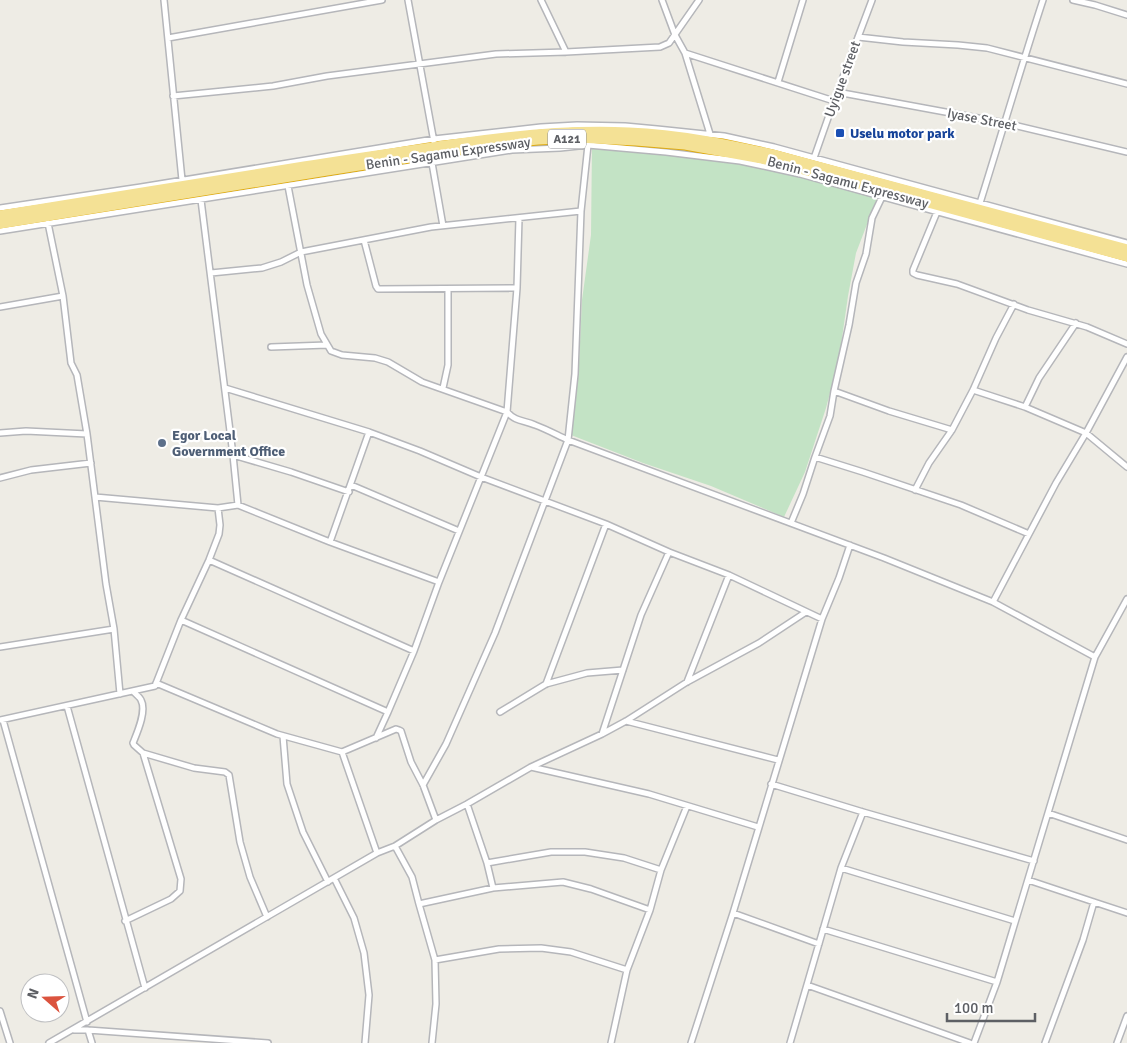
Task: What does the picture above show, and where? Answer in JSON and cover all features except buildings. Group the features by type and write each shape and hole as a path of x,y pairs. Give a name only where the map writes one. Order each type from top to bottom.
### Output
{"highway":[{"name":"A121","path":"0,215 373,155 434,142 498,141 552,132 630,132 732,144 822,166 1127,249"},
{"name":"Benin - Sagamu Expressway","path":"0,224 498,141 578,138 685,144 762,159 1127,257"}],"street":[{"path":"164,0 182,180"},
{"path":"168,38 382,0"},
{"path":"408,0 434,142"},
{"path":"541,0 566,52"},
{"path":"662,0 684,53 710,134"},
{"path":"173,96 273,86 327,76 496,54 660,47 669,43 700,0"},
{"path":"778,82 803,0"},
{"name":"Uyigue street","path":"814,158 872,0"},
{"path":"980,203 1043,0"},
{"path":"1073,0 1127,15"},
{"path":"858,37 987,48 1127,84"},
{"path":"684,53 834,100"},
{"name":"Iyase Street","path":"837,92 1005,123 1127,152"},
{"path":"0,207 531,128 625,126 710,134 774,147 1127,243"},
{"path":"423,785 446,744 495,633 568,440 575,374 581,211 588,145"},
{"path":"0,231 512,150 588,145 740,161 800,174 1127,264"},
{"path":"432,163 443,226"},
{"path":"288,186 307,285 321,334 331,351 342,356 375,358 388,362 422,382 507,412 520,421 534,424 568,440 850,545 993,602 1096,657"},
{"path":"791,523 804,494 830,416 856,283 866,254 872,218 882,197"},
{"path":"201,200 238,505"},
{"path":"211,273 262,268 281,262 301,252 443,226 581,211"},
{"path":"937,212 913,273 958,284 1028,310 1086,326 1127,344"},
{"path":"376,738 414,651 439,582 507,412 519,218"},
{"path":"48,223 63,296 71,362 78,374 106,584 114,629 120,694"},
{"path":"364,240 378,289 516,288"},
{"path":"442,388 448,365 448,288"},
{"path":"0,307 63,296"},
{"path":"915,490 929,464 952,430 1014,304"},
{"path":"1025,407 1039,378 1076,324"},
{"path":"271,346 327,345"},
{"path":"993,602 1056,482 1086,433 1127,357"},
{"path":"224,388 370,432 420,451 481,477 606,524 669,552 729,575 822,619"},
{"path":"973,390 1025,407 1086,433 1127,467"},
{"path":"834,392 952,430"},
{"path":"0,433 26,431 87,434"},
{"path":"330,542 370,432"},
{"path":"233,455 349,492"},
{"path":"815,458 961,505 1029,534"},
{"path":"0,478 31,470 91,462"},
{"path":"351,485 459,531"},
{"path":"95,497 218,508 238,505 330,542 439,582"},
{"path":"87,1022 2,720 155,686 181,620 219,534 218,508"},
{"path":"546,684 606,524"},
{"path":"690,1043 733,913 822,619 850,545"},
{"path":"602,734 641,615 669,552"},
{"path":"209,560 414,651"},
{"path":"687,682 729,575"},
{"path":"974,1043 997,982 1096,657 1127,600"},
{"path":"49,1043 334,878 394,846 436,820 531,767 626,721 687,682 759,643 806,612"},
{"path":"181,620 388,712"},
{"path":"0,648 114,629"},
{"path":"500,712 546,684 587,673 623,670"},
{"path":"156,683 277,734 342,752 399,730 436,820"},
{"path":"133,691 141,700 143,707 133,744 144,753 194,768 225,772 228,775 240,842 250,877 267,917"},
{"path":"67,706 145,988"},
{"path":"626,721 778,760"},
{"path":"283,736 286,784 304,832 328,882"},
{"path":"342,752 377,854"},
{"path":"125,921 171,899 180,891 182,879 144,753"},
{"path":"531,767 649,794 758,827"},
{"path":"771,784 1034,861"},
{"path":"467,804 487,863 493,888"},
{"path":"611,1043 628,970 650,910 661,870 687,806"},
{"path":"790,1043 842,868 863,812"},
{"path":"1048,814 1127,840"},
{"path":"394,846 412,877 435,960 436,1004 432,1043"},
{"path":"487,863 551,852 585,852 624,858 661,870"},
{"path":"842,868 1015,921"},
{"path":"334,878 354,918 364,953 369,995 365,1043"},
{"path":"1028,880 1127,913"},
{"path":"418,904 493,888 563,882 591,889 650,910"},
{"path":"1045,1043 1083,940 1094,902"},
{"path":"733,913 819,944"},
{"path":"823,929 997,982"},
{"path":"435,960 499,949 541,948 570,952 628,970"},
{"path":"807,985 970,1043"},
{"path":"0,1011 10,1043"},
{"path":"1117,1043 1127,1016"},
{"path":"73,1030 268,1043"},
{"path":"88,1030 92,1043"},
{"path":"151,1035 152,1043"}],"green space":[{"path":"592,144 631,144 680,149 791,167 879,193 856,253 839,359 826,408 805,472 784,517 711,486 643,463 571,435 579,364 582,300 591,235"}],"place":[{"name":"Uselu motor park","path":"840,133"},
{"name":"Egor Local Government Office","path":"162,443"}]}
